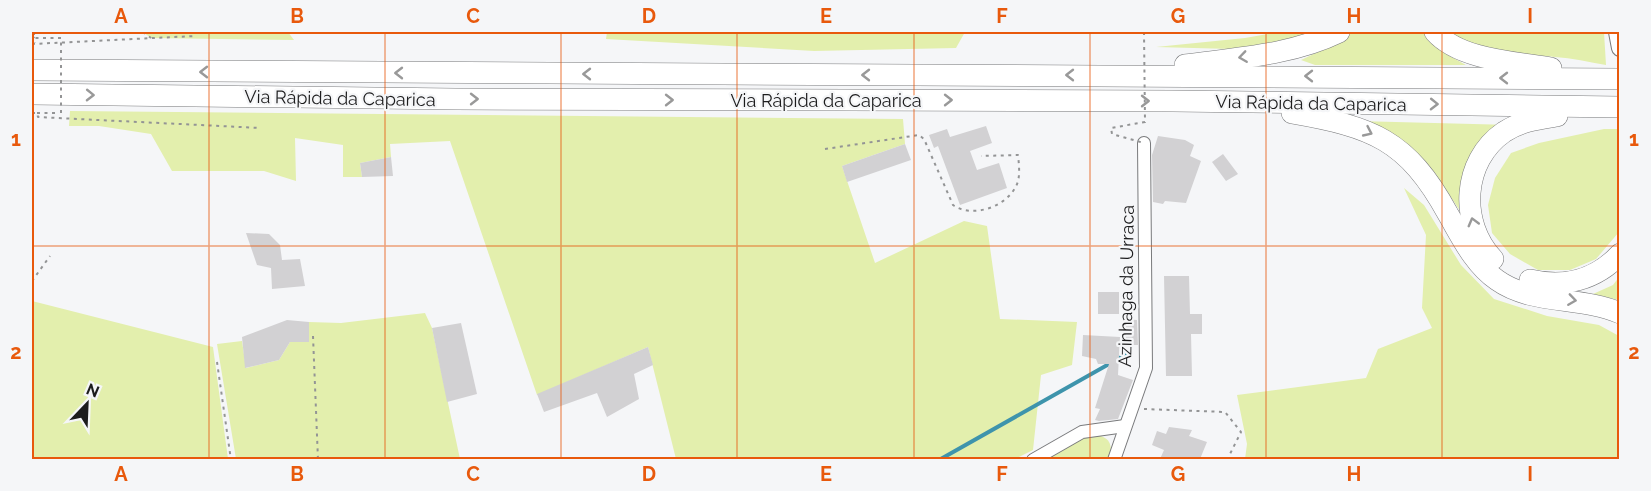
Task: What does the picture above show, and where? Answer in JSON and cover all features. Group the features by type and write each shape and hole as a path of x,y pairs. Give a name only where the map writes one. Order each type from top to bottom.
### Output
{"highway":[{"path":"1111,75 1271,53 1318,42 1339,32"},
{"path":"1435,32 1441,39 1456,48 1473,54 1612,78"},
{"name":"Via Rápida da Caparica","path":"32,70 1612,78"},
{"name":"Via Rápida da Caparica","path":"34,104 455,99 1229,102 1614,107"},
{"path":"1229,102 1336,121 1377,136 1399,150 1421,171 1476,261 1497,280 1521,292 1588,303 1620,313"},
{"path":"1614,107 1526,121 1503,134 1487,149 1475,170 1470,203 1476,234 1487,252 1506,269 1531,280 1556,284 1582,279 1603,268 1620,254"}],"street":[{"name":"Azinhaga da Urraca","path":"1114,459 1146,368 1144,143"},
{"path":"1033,459 1082,432 1125,426"}],"path":[{"path":"34,32 33,44 195,36"},
{"path":"143,32 151,38"},
{"path":"1144,32 1145,122 1111,128 1112,134 1144,143"},
{"path":"33,37 61,38 61,113 34,104"},
{"path":"32,113 34,104"},
{"path":"34,104 38,117 260,128"},
{"path":"825,149 919,135 924,139 953,205 960,211 968,212 981,211 1004,200 1016,188 1019,175 1018,155 981,156"},
{"path":"32,281 50,256"},
{"path":"313,336 318,459"},
{"path":"217,362 231,459"},
{"path":"1132,408 1225,412 1241,432 1227,459"}],"green space":[{"path":"143,32 288,32 294,40 151,38"},
{"path":"607,32 965,32 956,48 814,51 606,39"},
{"path":"1279,32 1326,32 1269,50 1156,47 1245,38"},
{"path":"1352,32 1422,32 1446,54 1466,65 1315,65 1301,60 1341,41"},
{"path":"1449,32 1604,32 1606,65 1568,58 1483,50 1469,46"},
{"path":"70,111 903,119 905,144 842,166 875,263 964,221 987,226 1000,319 1077,322 1072,365 1041,375 1033,450 1015,459 676,459 648,347 537,395 450,141 390,144 391,157 360,163 362,177 343,177 343,145 295,138 296,181 264,171 172,171 151,134 99,126 69,126"},
{"path":"1357,121 1512,125 1487,142 1462,214 1435,173 1416,153"},
{"path":"1604,129 1619,129 1619,232 1596,259 1570,270 1538,270 1510,254 1492,233 1488,205 1495,178 1511,153 1539,143"},
{"path":"1404,188 1424,205 1461,265 1494,299 1547,316 1599,325 1619,336 1619,459 1245,459 1247,444 1237,395 1366,378 1378,349 1432,328 1422,308 1426,235"},
{"path":"1619,277 1619,300 1593,294 1613,285"},
{"path":"32,301 213,347 228,459 32,459"},
{"path":"425,313 432,328 460,459 236,459 217,344 242,341 246,368 279,360 290,342 309,342 309,322 341,323"},
{"path":"1096,435 1105,438 1110,443 1109,459 1041,460 1078,439"}],"building":[{"path":"986,126 992,143 970,151 977,170 999,163 1007,188 960,205 938,146 934,148 929,135 947,129 950,137"},
{"path":"1158,136 1185,140 1194,145 1190,156 1201,161 1186,203 1153,202 1152,155"},
{"path":"905,144 911,160 847,182 842,166"},
{"path":"1223,154 1238,174 1226,181 1212,162"},
{"path":"391,157 393,176 362,177 360,163"},
{"path":"246,233 269,234 280,245 282,260 300,259 305,286 272,289 271,268 257,265"},
{"path":"1164,276 1189,276 1190,314 1202,314 1202,334 1191,334 1192,376 1166,376"},
{"path":"1098,292 1119,292 1119,314 1098,314"},
{"path":"1124,319 1137,320 1138,345 1124,345"},
{"path":"287,320 309,322 309,342 290,342 279,360 245,368 242,337"},
{"path":"461,323 477,394 447,402 432,328"},
{"path":"1083,335 1120,337 1118,375 1133,380 1118,419 1095,420 1100,409 1095,408 1109,364 1098,364 1096,359 1082,356"},
{"path":"648,347 653,365 634,374 639,399 607,417 597,393 544,412 537,394"},
{"path":"1169,427 1192,430 1189,436 1207,442 1200,459 1160,459 1164,450 1152,445 1157,431 1166,434"}],"waterway":[{"path":"939,460 1125,355"}]}
